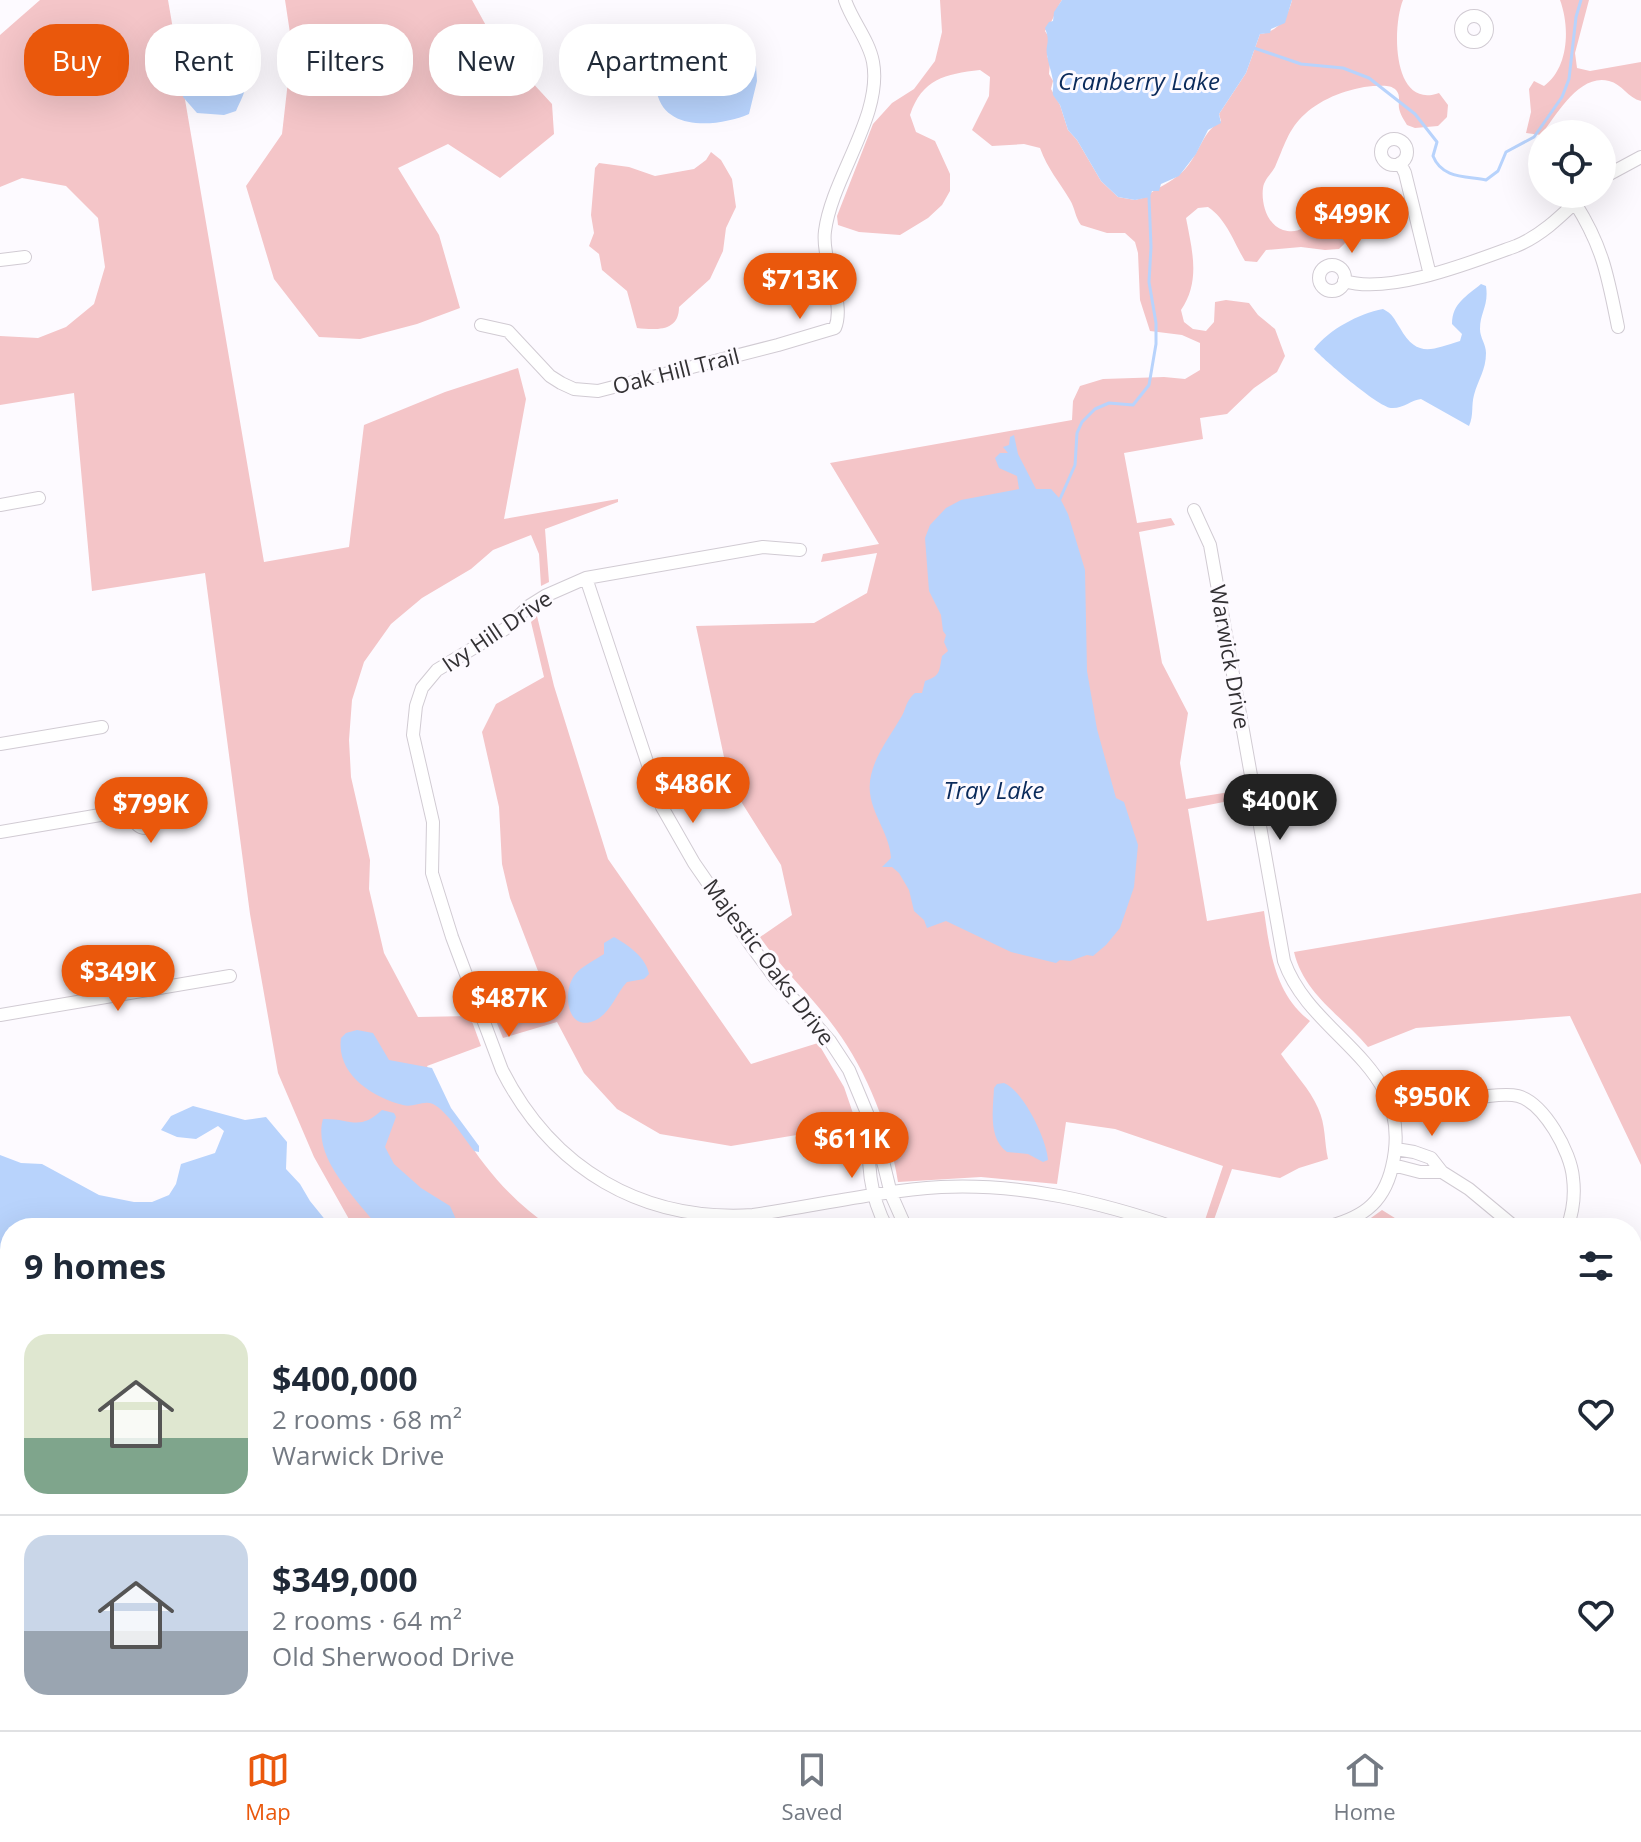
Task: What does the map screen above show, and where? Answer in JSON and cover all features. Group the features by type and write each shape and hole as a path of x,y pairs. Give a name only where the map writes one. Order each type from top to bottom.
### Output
{"street":[{"name":"Oak Hill Trail","path":"481,325 508,331 550,376 561,383 574,389 598,391 835,328 838,316 824,249 825,233 842,174 869,111 874,88 872,56 845,0"},
{"path":"1470,0 1472,16"},
{"path":"1616,170 1641,157"},
{"path":"1400,163 1430,275"},
{"path":"1344,281 1359,285 1376,284 1430,275 1527,241 1567,208"},
{"path":"1583,208 1606,264 1618,327"},
{"path":"0,260 25,257"},
{"path":"0,505 39,498"},
{"name":"Warwick Drive","path":"1194,510 1210,545 1284,961 1298,992 1374,1074 1393,1111 1396,1149"},
{"name":"Ivy Hill Drive","path":"800,550 763,547 586,578 529,606 505,629 437,670 422,688 416,706 413,735 433,822 432,873 452,937 502,1070 525,1111 560,1150 601,1181 674,1212 728,1217 933,1188 969,1187 1036,1192 1121,1209 1147,1218"},
{"name":"Majestic Oaks Drive","path":"586,578 662,807 694,863 750,944 830,1041 849,1070 882,1152 891,1194 902,1218"},
{"path":"0,744 102,727"},
{"path":"0,832 106,814 133,813"},
{"path":"0,1015 230,976"},
{"path":"1480,1097 1517,1096 1530,1101 1550,1123 1565,1151 1573,1179 1571,1218"},
{"name":"Majestic Oaks Drive","path":"870,1122 868,1163 873,1196 883,1218"},
{"path":"1356,1218 1368,1209 1388,1184 1396,1149 1431,1158 1442,1172 1469,1189 1504,1218"},
{"path":"1393,1165 1420,1172 1442,1172"}],"shaded area":[{"path":"40,0 168,0 172,24 145,24 145,96 184,96 264,562 349,547 364,425 445,392 518,368 526,399 504,519 618,499 618,502 545,529 549,582 541,586 539,554 531,535 493,550 471,569 422,598 391,624 364,662 352,700 349,740 351,777 370,860 369,889 384,953 418,1017 470,1016 481,1046 427,1066 478,1156 511,1194 538,1218 348,1218 314,1157 278,1073 250,914 205,573 92,591 74,393 0,405 0,336 38,338 66,327 94,304 105,267 98,218 66,186 22,178 0,187 0,35"},
{"path":"285,0 472,0 485,24 429,24 429,96 543,94 552,104 554,134 500,178 448,144 398,168 439,235 460,308 417,324 360,339 319,337 274,279 246,186 282,134 286,96 413,96 413,24 289,24"},
{"path":"940,0 1062,0 1045,31 1050,39 1047,56 1053,81 1051,89 1068,130 1101,181 1118,197 1135,200 1150,196 1191,162 1210,130 1221,121 1219,114 1246,73 1260,34 1281,23 1292,0 1403,0 1399,12 1397,46 1404,78 1412,89 1424,95 1439,93 1448,105 1447,117 1438,126 1415,128 1407,125 1402,117 1396,90 1385,86 1364,87 1320,103 1294,126 1264,185 1266,213 1277,227 1298,230 1325,202 1342,194 1356,203 1358,218 1352,234 1339,249 1301,247 1266,250 1257,262 1245,261 1215,212 1208,207 1198,208 1186,218 1193,277 1181,310 1184,322 1193,329 1206,331 1214,322 1215,302 1249,303 1275,329 1285,356 1277,372 1254,388 1227,414 1200,418 1203,439 1124,453 1137,523 1171,518 1175,525 1139,532 1162,663 1188,713 1180,763 1186,799 1242,790 1244,798 1188,809 1207,921 1264,911 1276,971 1289,998 1310,1021 1281,1054 1306,1087 1321,1114 1328,1159 1280,1178 1232,1169 1215,1218 1206,1218 1223,1166 1115,1129 1066,1122 1057,1184 981,1177 898,1182 883,1121 858,1063 826,1016 760,937 792,915 781,865 742,803 727,771 696,626 814,623 867,593 877,553 821,562 823,554 879,544 830,463 1072,420 1073,401 1080,386 1103,379 1185,379 1200,370 1200,343 1182,335 1150,331 1140,300 1135,242 1125,233 1107,233 1081,225 1040,148 1024,144 992,146 972,130 989,96 990,77 980,70 936,80 921,93 910,115 916,132 935,141 950,174 950,191 942,205 928,218 900,235 859,232 838,225 837,216 873,124 892,103 914,89 935,61 942,32"},
{"path":"1560,0 1589,0 1575,53 1577,68 1590,71 1641,62 1641,101 1614,83 1598,80 1578,90 1552,120 1529,120 1529,89 1534,81 1544,86 1563,58 1566,34"},
{"path":"711,152 721,160 732,179 736,207 726,228 723,251 710,279 679,307 671,325 659,329 637,328 627,291 602,270 599,254 589,246 594,233 591,215 595,168 599,163 629,167 655,176 694,169"},
{"path":"537,616 554,686 608,859 751,1064 818,1043 844,1087 857,1125 731,1146 660,1134 617,1109 584,1073 557,1022 503,1038 494,1016 537,999 543,984 510,898 502,864 499,807 482,732 496,704 544,677 531,622"},
{"path":"1641,893 1641,1165 1570,1016 1416,1028 1368,1047 1315,992 1299,967 1294,952"},
{"path":"1382,1210 1395,1218 1371,1218"}],"water":[{"name":"Cranberry Lake","path":"1062,0 1292,0 1285,23 1271,29 1270,33 1260,34 1246,73 1219,114 1221,123 1208,130 1196,154 1179,176 1161,184 1159,191 1152,191 1150,197 1135,200 1118,197 1101,181 1068,130 1060,105 1053,95 1045,28 1053,21 1054,12"},
{"path":"242,96 236,111 224,115 197,113 183,97"},
{"path":"658,96 753,96 749,114 710,123 683,120 671,115 662,106"},
{"path":"1481,284 1486,286 1487,293 1480,329 1486,359 1474,395 1469,426 1421,399 1395,408 1384,405 1351,382 1314,349 1345,323 1383,309 1393,317 1406,338 1419,348 1434,349 1460,341 1462,334 1452,324 1455,311 1461,301"},
{"name":"Tray Lake","path":"1014,435 1018,454 1036,489 1051,489 1061,500 1085,570 1087,671 1097,729 1116,798 1124,802 1138,845 1134,887 1120,928 1093,956 1056,963 1011,952 946,921 927,928 924,920 914,911 909,890 899,873 892,867 882,867 891,858 890,850 873,807 870,788 873,767 909,700 915,693 922,693 925,681 937,675 942,656 948,651 941,615 929,591 925,538 930,525 946,508 961,500 1019,489 1017,476 999,468 995,458 1000,453 1008,453 1003,447 1009,445 1010,437"},
{"path":"614,937 640,957 649,974 644,979 627,982 601,1017 586,1023 579,1021 570,1010 570,983 580,970 604,954 604,943"},
{"path":"357,1030 373,1033 389,1060 432,1068 451,1108 479,1146 479,1152 474,1151 449,1118 433,1104 403,1105 368,1090 358,1082 344,1063 341,1051 341,1038"},
{"path":"1004,1083 1019,1095 1033,1117 1048,1160 1043,1162 1028,1154 1007,1152 997,1139 993,1123 994,1088"},
{"path":"193,1106 245,1120 266,1117 287,1142 286,1169 324,1218 0,1218 0,1155 21,1163 42,1164 99,1195 152,1202 169,1195 176,1184 181,1164 215,1153 224,1131 218,1126 196,1139 177,1137 161,1130 171,1116"},
{"path":"382,1110 394,1113 396,1117 385,1147 394,1164 421,1188 450,1206 455,1218 371,1218 348,1191 324,1148 321,1134 323,1119 360,1122"}],"waterway":[{"path":"1254,48 1301,64 1343,68 1369,78 1415,114 1437,142 1433,156 1442,169 1456,175 1486,180 1498,171 1506,152 1534,137 1562,97 1569,79 1581,0"},
{"path":"1060,499 1075,465 1077,433 1082,422 1095,409 1109,403 1133,405 1149,385 1156,344 1149,282 1149,197"}]}
